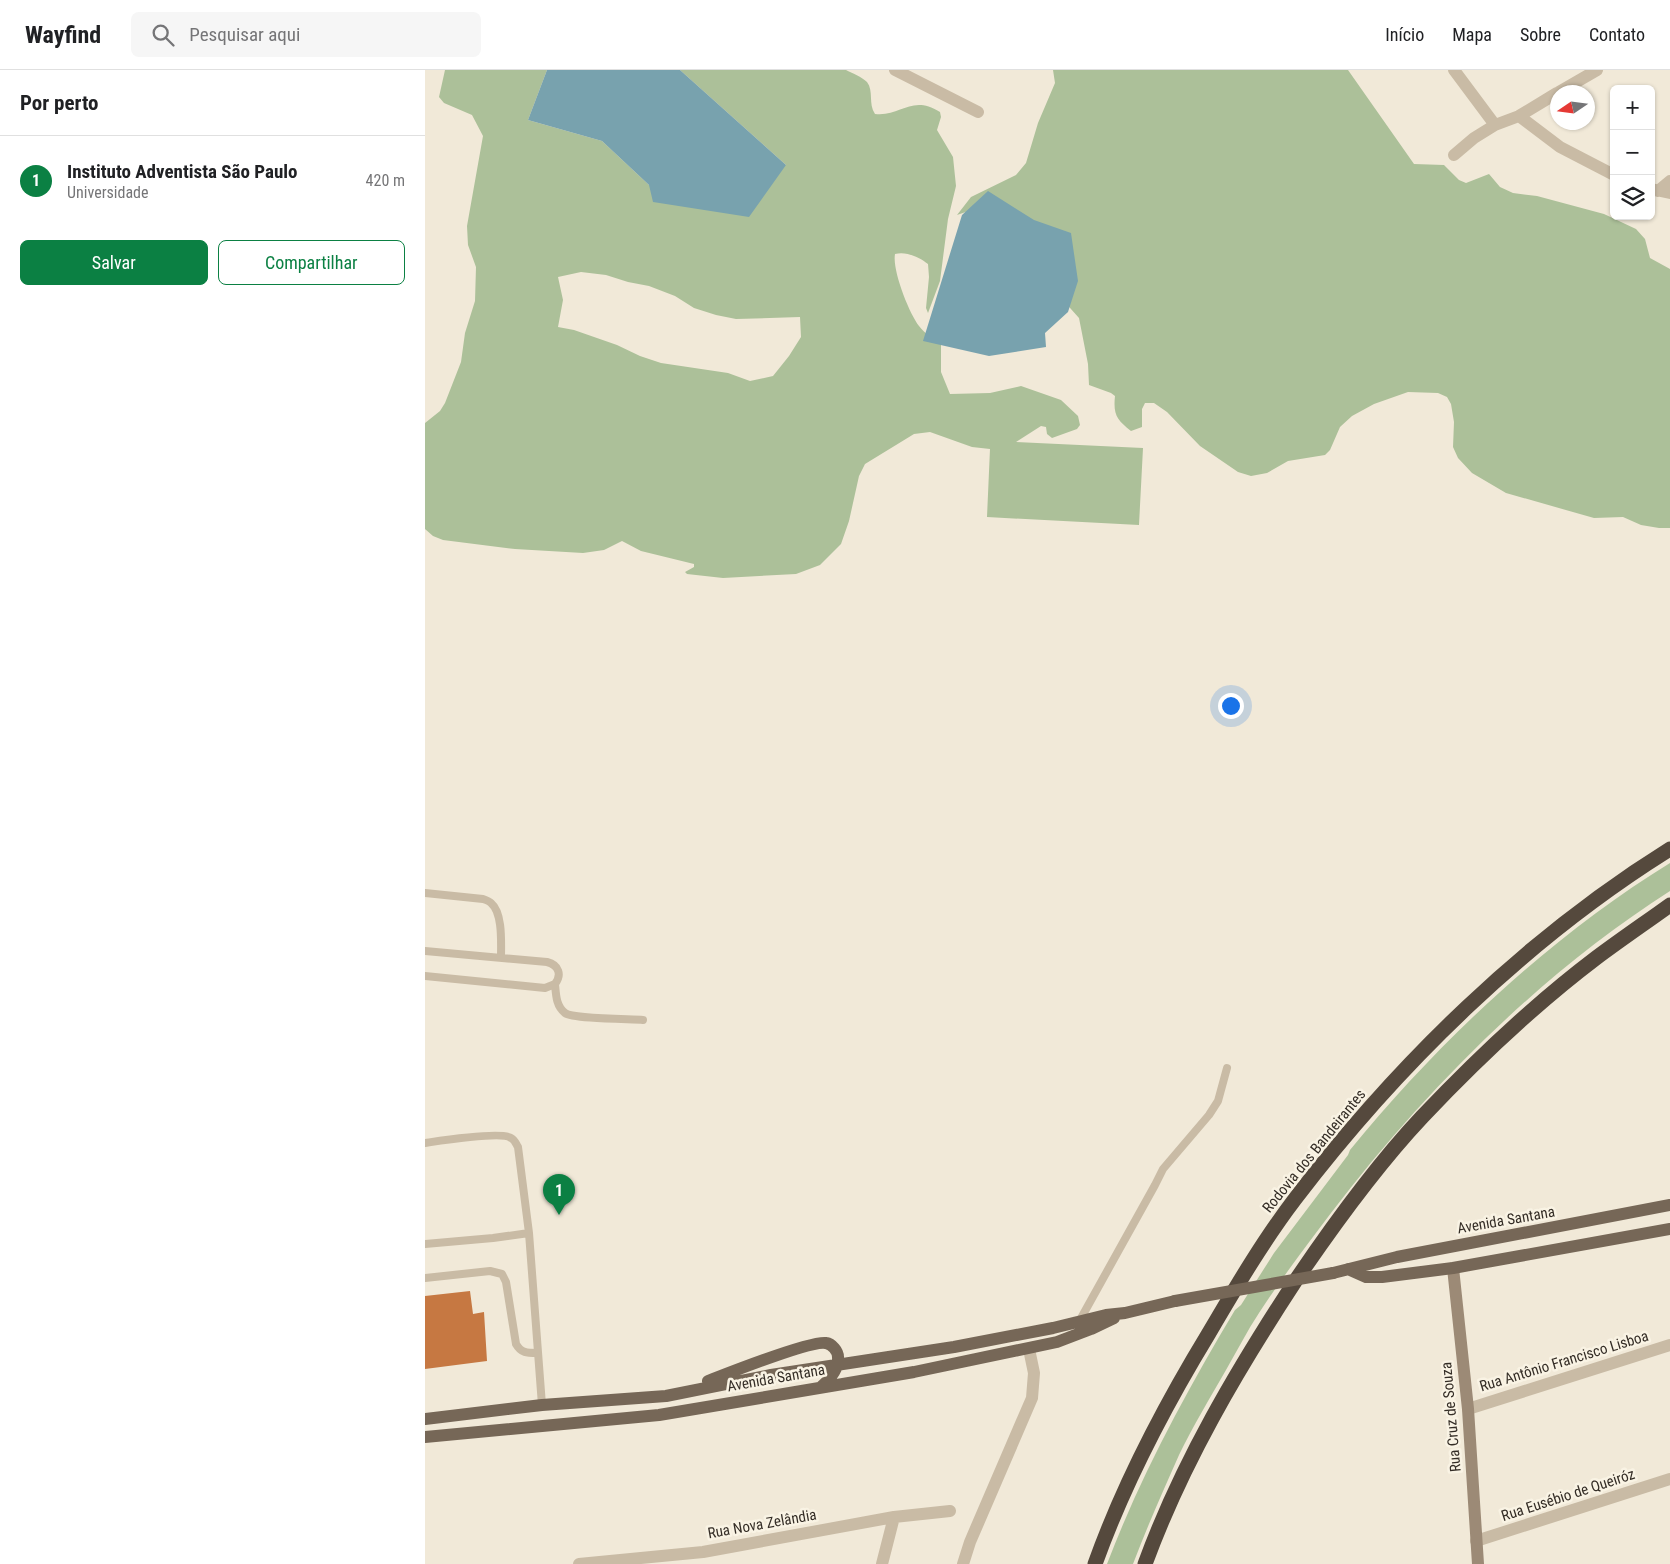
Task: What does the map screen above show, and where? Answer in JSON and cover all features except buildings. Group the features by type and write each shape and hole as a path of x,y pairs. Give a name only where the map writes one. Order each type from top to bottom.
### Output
{"highway":[{"name":"Rodovia dos Bandeirantes","path":"1095,1564 1111,1520 1141,1454 1184,1374 1260,1249 1295,1200 1346,1135 1406,1068 1488,988 1597,897 1670,849"},
{"path":"1145,1564 1155,1535 1182,1476 1218,1407 1256,1341 1312,1257 1379,1168 1421,1118 1508,1033 1596,958 1670,906"}],"main road":[{"name":"Avenida Santana","path":"425,1419 542,1405 667,1396 771,1375 954,1347 1080,1320 1125,1313 1175,1301 1333,1273 1388,1259 1670,1205"},
{"path":"1348,1269 1366,1277 1382,1277 1453,1268 1670,1229"},
{"name":"Avenida Santana","path":"425,1437 659,1415 914,1372 1057,1342 1125,1313"},
{"path":"680,1393 733,1372 817,1344 827,1343 835,1348 838,1358 833,1374 821,1387"}],"street":[{"path":"895,70 978,112"},
{"path":"1454,70 1495,125"},
{"path":"1572,85 1597,70"},
{"path":"1454,155 1474,138 1495,125 1519,116 1550,98"},
{"path":"1519,116 1560,147 1610,173"},
{"path":"1660,191 1670,181"},
{"name":"Rua Cruz de Souza","path":"1453,1268 1468,1408 1478,1564"},
{"name":"Rua Antônio Francisco Lisboa","path":"1468,1408 1670,1345"},
{"path":"963,1564 970,1542 1032,1398 1034,1373 1029,1349"},
{"name":"Rua Eusébio de Queiróz","path":"1476,1541 1670,1479"},
{"name":"Rua Nova Zelândia","path":"579,1564 703,1552 894,1517 950,1511"},
{"path":"882,1564 894,1517"}],"lane":[{"path":"425,893 483,899 491,903 496,910 499,922 501,958"},
{"path":"425,952 551,963 558,968 559,972 558,981 545,988 425,976"},
{"path":"555,984 556,999 559,1007 569,1015 643,1020"},
{"path":"1080,1320 1163,1169 1209,1115 1218,1101 1227,1068"},
{"path":"425,1143 482,1136 506,1136 511,1137 518,1148 529,1233 542,1405"},
{"path":"425,1244 529,1233"},
{"path":"425,1278 491,1271 502,1274 506,1282 516,1344 519,1350 526,1353 537,1353"}],"green space":[{"path":"445,70 547,70 528,120 602,141 649,185 786,165 680,70 846,70 867,82 875,114 884,114 906,107 921,105 940,112 941,117 937,130 953,157 956,186 948,219 940,281 928,313 926,308 929,277 928,264 917,257 904,253 895,254 895,261 902,291 915,320 926,334 941,342 941,372 950,394 990,393 1021,386 1061,400 1078,416 1080,425 1077,429 1052,438 1047,434 1046,427 1041,426 1016,442 1143,448 1139,525 987,517 990,449 972,447 930,432 914,434 865,464 859,476 849,521 841,544 820,565 796,574 723,578 687,574 685,572 694,567 694,564 641,551 622,541 604,550 583,553 515,549 443,540 433,536 425,529 425,423 440,411 445,403 461,362 465,333 475,301 476,267 468,245 467,226 483,136 472,115 444,103 439,97","holes":["581,272 606,275 649,286 675,296 694,308 716,315 736,319 800,317 801,337 773,376 750,381 728,373 661,363 617,345 574,330 558,327 563,300 558,277"]},
{"path":"1053,70 1348,70 1414,164 1444,165 1459,180 1466,183 1489,174 1500,187 1513,193 1537,196 1604,214 1610,217 1610,220 1617,220 1636,229 1645,239 1650,258 1670,269 1670,528 1641,525 1623,517 1594,518 1506,493 1472,473 1458,458 1453,447 1454,422 1451,404 1447,397 1438,393 1408,392 1374,404 1352,416 1340,427 1330,450 1325,455 1288,461 1267,473 1251,476 1238,472 1200,446 1167,412 1154,403 1145,403 1142,409 1142,427 1131,431 1122,424 1115,413 1115,396 1089,385 1088,364 1079,318 980,207 957,215 971,197 1016,175 1026,163 1038,123 1055,83"},
{"path":"1670,863 1670,891 1575,959 1530,997 1445,1079 1367,1168 1294,1263 1250,1327 1179,1455 1133,1564 1107,1564 1134,1498 1165,1434 1235,1310 1241,1305 1274,1253 1350,1150 1384,1109 1498,993 1582,924 1625,892"}],"water":[{"path":"547,70 680,70 786,165 749,217 653,202 649,185 602,141 528,120"},
{"path":"988,191 1034,220 1071,233 1078,281 1068,312 1045,333 1046,347 989,356 923,341 962,215"}],"place":[{"name":"Instituto Adventista São Paulo","path":"559,1215"}]}
